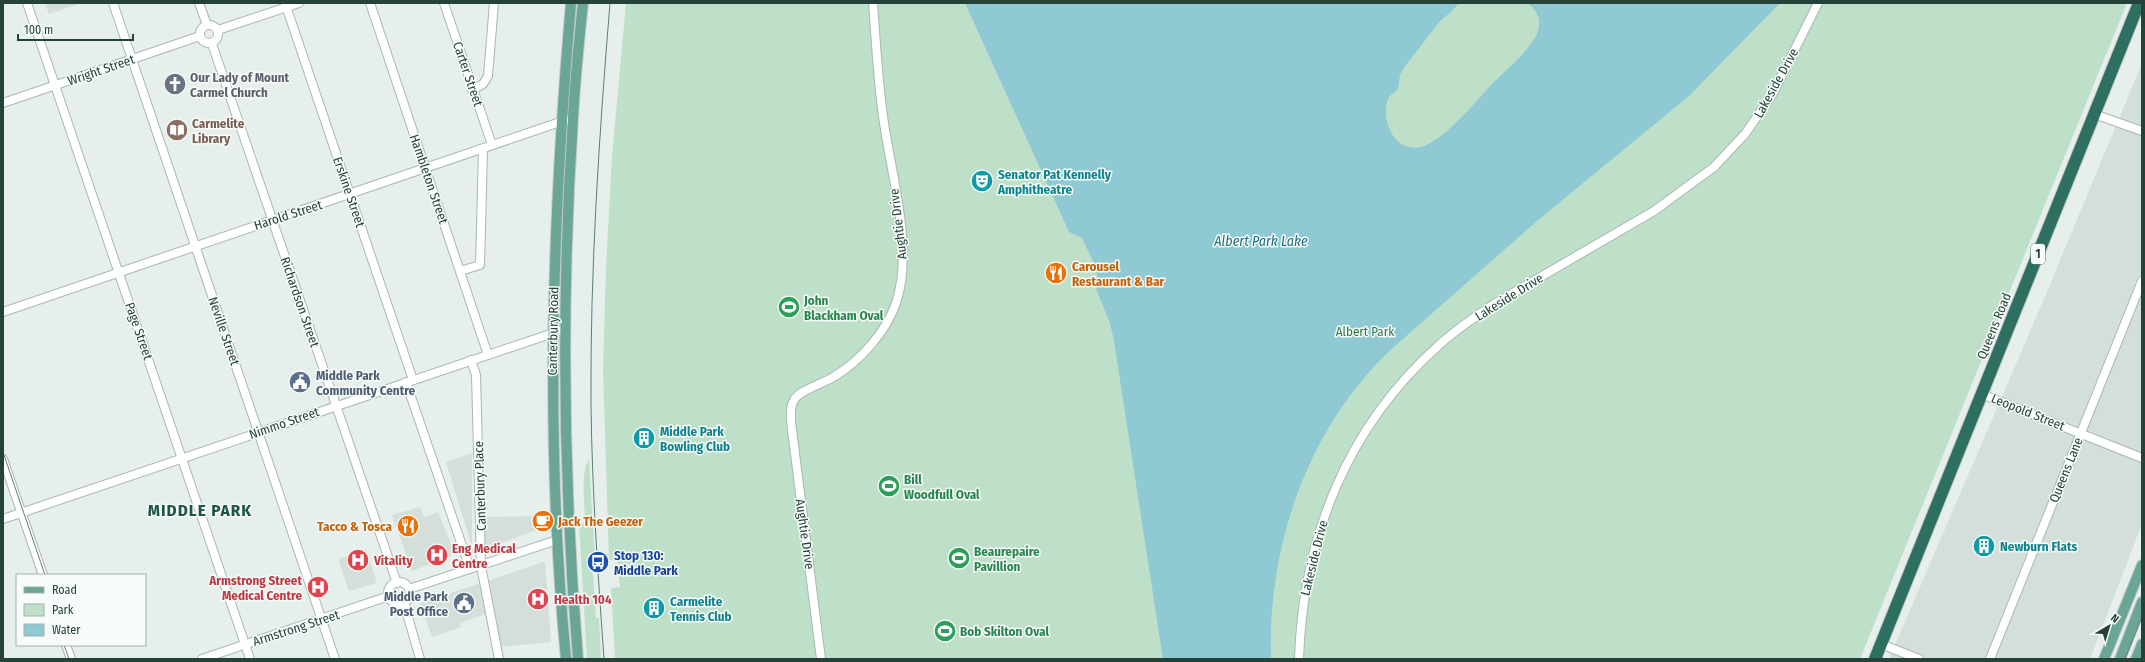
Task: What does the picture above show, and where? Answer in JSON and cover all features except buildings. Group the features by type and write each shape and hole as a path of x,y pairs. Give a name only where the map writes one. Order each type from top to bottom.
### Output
{"highway":[{"name":"Queens Road","path":"1875,659 2139,3"}],"main road":[{"name":"Canterbury Road","path":"566,659 557,540 553,333 561,122 571,3"},
{"name":"Canterbury Road","path":"578,659 569,547 565,329 573,118 583,3"},
{"path":"2104,659 2142,564"},
{"path":"2120,659 2142,602"},
{"path":"2136,659 2142,644"}],"street":[{"name":"Page Street","path":"28,3 250,659"},
{"name":"Neville Street","path":"113,3 336,659"},
{"path":"199,3 207,25"},
{"path":"218,30 286,5 299,3"},
{"name":"Hambleton Street","path":"370,3 488,355"},
{"name":"Carter Street","path":"444,3 492,146"},
{"path":"472,90 483,84 488,76 494,3"},
{"name":"Aughtie Drive","path":"821,659 792,430 792,404 798,396 835,377 850,366 870,345 885,324 895,304 903,264 901,233 883,115 873,3"},
{"name":"Lakeside Drive","path":"1299,659 1304,597 1308,573 1319,530 1345,466 1364,434 1391,396 1427,356 1472,319 1494,304 1654,211 1714,168 1745,134 1772,95 1818,3"},
{"name":"Erskine Street","path":"286,5 470,570"},
{"path":"207,25 212,25 218,30 218,39 212,44 205,43 200,36 201,29 207,25"},
{"name":"Wright Street","path":"3,103 200,36"},
{"name":"Richardson Street","path":"212,44 335,406 397,582"},
{"path":"2094,114 2142,131"},
{"name":"Harold Street","path":"3,312 119,272 196,248 272,220 573,118"},
{"path":"460,271 480,265 483,149"},
{"name":"Queens Lane","path":"1990,659 2142,281"},
{"name":"Nimmo Street","path":"3,518 565,329"},
{"name":"Canterbury Place","path":"471,360 476,375 482,566 499,659"},
{"name":"Leopold Street","path":"1982,394 2142,458"},
{"path":"3,459 43,574"},
{"path":"409,589 557,540"},
{"path":"397,582 405,584 409,589 409,598 404,603 393,602 389,596 389,589 397,582"},
{"name":"Armstrong Street","path":"202,659 389,596"},
{"path":"404,603 420,659"},
{"path":"1881,644 1919,659"},
{"path":"66,646 71,659"}],"shaded area":[{"path":"45,3 82,3 49,14"},
{"path":"2142,63 2142,524 2090,659 1889,659 2046,294"},
{"path":"472,453 472,547 446,462"},
{"path":"420,507 424,517 438,512 455,554 412,571 392,515"},
{"path":"544,516 544,527 485,549 485,517"},
{"path":"366,549 377,583 349,591 338,559"},
{"path":"543,562 545,563 551,642 500,647 487,581"},
{"path":"478,584 481,585 486,614 460,623 461,627 432,637 420,603"}],"green space":[{"name":"Albert Park","path":"626,3 2127,3 1860,659 615,659 611,588 620,587 617,560 609,560 603,369 606,267 612,156"},
{"path":"589,459 595,560 592,561 596,618 599,618 601,659 587,659 579,524 585,523 584,480 586,465"}],"water":[{"name":"Albert Park Lake","path":"965,3 1459,3 1440,21 1406,65 1400,75 1398,89 1390,96 1388,100 1386,110 1387,119 1392,135 1397,141 1412,148 1421,147 1430,143 1450,129 1532,43 1539,28 1539,18 1528,3 1780,3 1689,96 1537,221 1395,346 1365,377 1339,412 1317,449 1299,489 1286,530 1277,573 1272,616 1271,659 1163,659 1114,341 1110,323 1096,289 1100,285 1094,263 1082,238 1069,232"}],"tram line":[{"path":"604,659 593,469 591,355 596,204 610,3"},
{"path":"3,452 45,574"},
{"path":"2125,659 2142,617"},
{"path":"64,646 69,659"}],"place":[{"name":"Our Lady of Mount Carmel Church","path":"175,84"},
{"name":"Carmelite Library","path":"177,130"},
{"name":"Senator Pat Kennelly Amphitheatre","path":"982,181"},
{"name":"Carousel Restaurant & Bar","path":"1056,273"},
{"name":"John Blackham Oval","path":"789,307"},
{"name":"Middle Park Community Centre","path":"300,382"},
{"name":"Middle Park Bowling Club","path":"644,438"},
{"name":"Bill Woodfull Oval","path":"889,486"},
{"name":"Jack The Geezer","path":"543,521"},
{"name":"Tacco & Tosca","path":"408,526"},
{"name":"Newburn Flats","path":"1984,546"},
{"name":"Eng Medical Centre","path":"437,555"},
{"name":"Beaurepaire Pavillion","path":"959,558"},
{"name":"Vitality","path":"358,560"},
{"name":"Stop 130: Middle Park","path":"598,562"},
{"name":"Armstrong Street Medical Centre","path":"318,587"},
{"name":"Health 104","path":"538,599"},
{"name":"Middle Park Post Office","path":"464,603"},
{"name":"Carmelite Tennis Club","path":"654,608"},
{"name":"Bob Skilton Oval","path":"945,631"}],"district":[{"name":"MIDDLE PARK","path":"200,510"}]}
